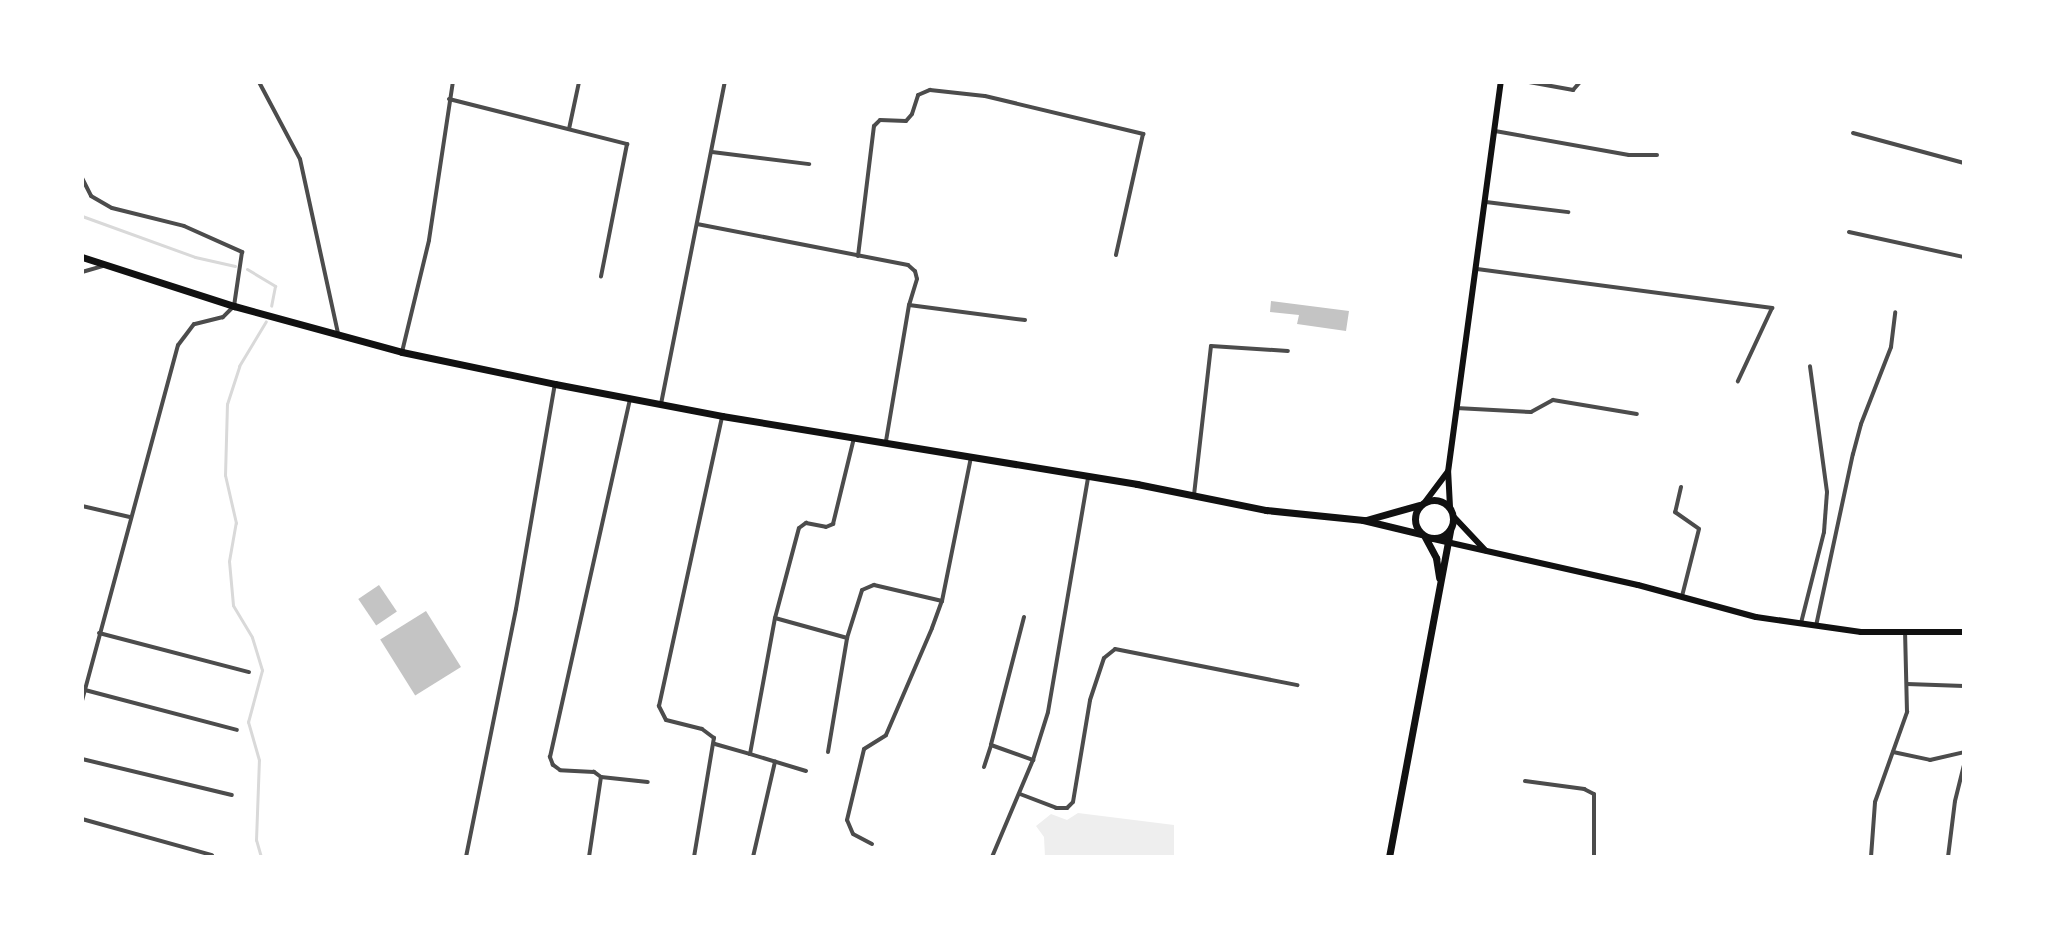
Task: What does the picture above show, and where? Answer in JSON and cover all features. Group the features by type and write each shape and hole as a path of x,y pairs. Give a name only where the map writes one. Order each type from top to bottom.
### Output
{"main road":[{"path":"1389,857 1450,530 1448,472 1501,82"},
{"path":"82,257 234,306 402,352 555,384 1266,510 1363,520 1487,553 1682,596 1756,617 1816,626 1964,632"},
{"path":"1440,584 1436,558 1415,521 1423,503 1448,472"},
{"path":"1363,520 1437,500 1487,553"},
{"path":"1425,536 1441,537 1450,530"}],"street":[{"path":"259,82 300,159 339,333"},
{"path":"402,352 429,240 453,82"},
{"path":"569,129 579,82"},
{"path":"661,404 725,82"},
{"path":"1529,82 1573,90 1580,82"},
{"path":"858,256 874,126 884,119 906,121 918,95 930,90 985,96 1143,134 1116,255"},
{"path":"449,99 627,144 601,276"},
{"path":"1495,131 1629,155 1657,155"},
{"path":"1853,133 1964,163"},
{"path":"711,152 809,164"},
{"path":"82,178 91,196 112,208 184,226 242,252 234,306 223,317 194,324 178,345 82,701"},
{"path":"1486,202 1568,212"},
{"path":"697,224 912,267 917,279 909,305 886,444"},
{"path":"1849,232 1964,257"},
{"path":"82,272 108,265"},
{"path":"1477,269 1772,308 1738,381"},
{"path":"909,305 1025,320"},
{"path":"1816,626 1853,454 1861,424 1891,347 1895,312"},
{"path":"1194,495 1211,346 1288,351"},
{"path":"1801,623 1824,532 1827,492 1810,366"},
{"path":"466,857 513,624 555,384"},
{"path":"630,398 550,757 560,770 594,772 601,777 648,782"},
{"path":"1456,408 1531,412 1553,400 1637,414"},
{"path":"722,416 659,706 666,720 702,729 715,744 806,771"},
{"path":"750,754 775,618 799,528 806,523 826,527 835,520 854,438"},
{"path":"872,844 853,834 847,820 864,749 886,735 942,601 971,457"},
{"path":"992,857 1020,794 1048,712 1088,478"},
{"path":"1681,487 1675,512 1699,529 1682,596"},
{"path":"82,506 130,517"},
{"path":"828,752 847,638 860,594 870,584 942,601"},
{"path":"984,767 1024,617"},
{"path":"775,618 847,638"},
{"path":"1871,857 1875,802 1907,712 1905,632"},
{"path":"99,633 249,672"},
{"path":"1020,794 1056,808 1067,808 1073,802 1090,700 1104,658 1115,649 1297,685"},
{"path":"1907,684 1964,686"},
{"path":"85,690 237,730"},
{"path":"694,857 715,744"},
{"path":"991,745 1033,760"},
{"path":"1893,752 1930,760 1964,752"},
{"path":"82,759 232,795"},
{"path":"753,857 775,762"},
{"path":"1948,857 1955,801 1964,766"},
{"path":"589,857 601,777"},
{"path":"1525,781 1584,789 1594,794 1594,857"},
{"path":"82,819 212,855"}],"shaded area":[{"path":"1078,813 1174,825 1174,857 1045,857 1044,837 1036,826 1051,814 1067,820"}],"building":[{"path":"1271,301 1349,311 1346,331 1297,324 1299,315 1270,312"},
{"path":"379,585 397,612 376,626 358,599"},
{"path":"426,611 461,667 415,696 380,640"}],"waterway":[{"path":"82,216 195,257 235,266"},
{"path":"247,269 275,286 271,306"},
{"path":"261,857 256,840 259,760 248,722 262,670 252,637 233,605 229,561 236,523 225,475 227,404 239,366 266,321"}]}
